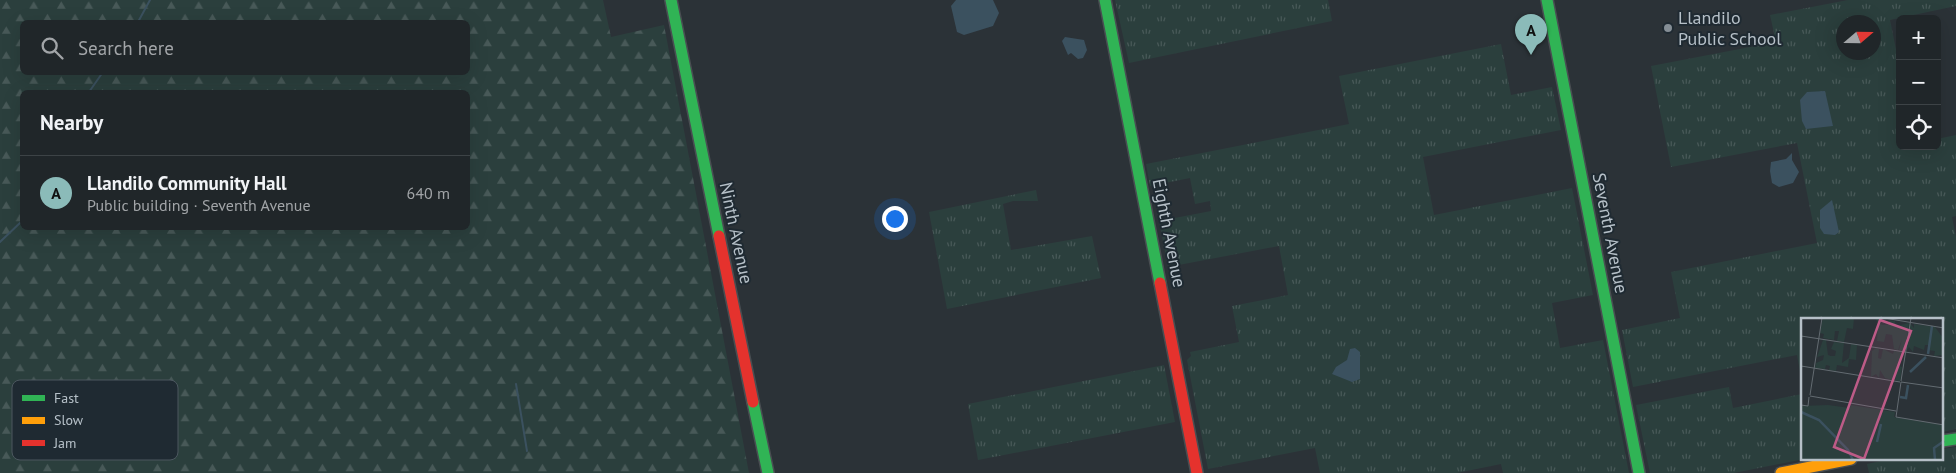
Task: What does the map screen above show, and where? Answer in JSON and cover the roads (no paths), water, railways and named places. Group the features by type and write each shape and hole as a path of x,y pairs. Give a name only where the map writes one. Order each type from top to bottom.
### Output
{"street":[{"name":"Ninth Avenue","path":"671,0 768,473"},
{"name":"Eighth Avenue","path":"1105,0 1198,473"},
{"name":"Seventh Avenue","path":"1547,0 1639,473"},
{"path":"1781,473 1846,460"}],"water":[{"path":"956,0 993,0 999,13 993,26 964,35 957,32 951,6"},
{"path":"1065,37 1084,40 1087,50 1083,58 1078,59 1071,53 1068,55 1062,41"},
{"path":"1825,91 1833,126 1806,129 1802,121 1800,100 1807,92"},
{"path":"1792,153 1792,160 1799,172 1793,183 1779,187 1772,183 1771,162 1786,159"},
{"path":"1832,200 1839,232 1835,235 1824,234 1820,228 1820,210"},
{"path":"1355,348 1360,352 1360,379 1352,382 1332,374 1336,367 1347,360 1350,349"}],"waterway":[{"path":"139,20 150,0"},
{"path":"90,90 101,75"},
{"path":"0,242 20,223"},
{"path":"516,384 527,451"}],"place":[{"name":"Llandilo Public School","path":"1668,28"},
{"name":"Llandilo Community Hall","path":"1531,55"}]}
